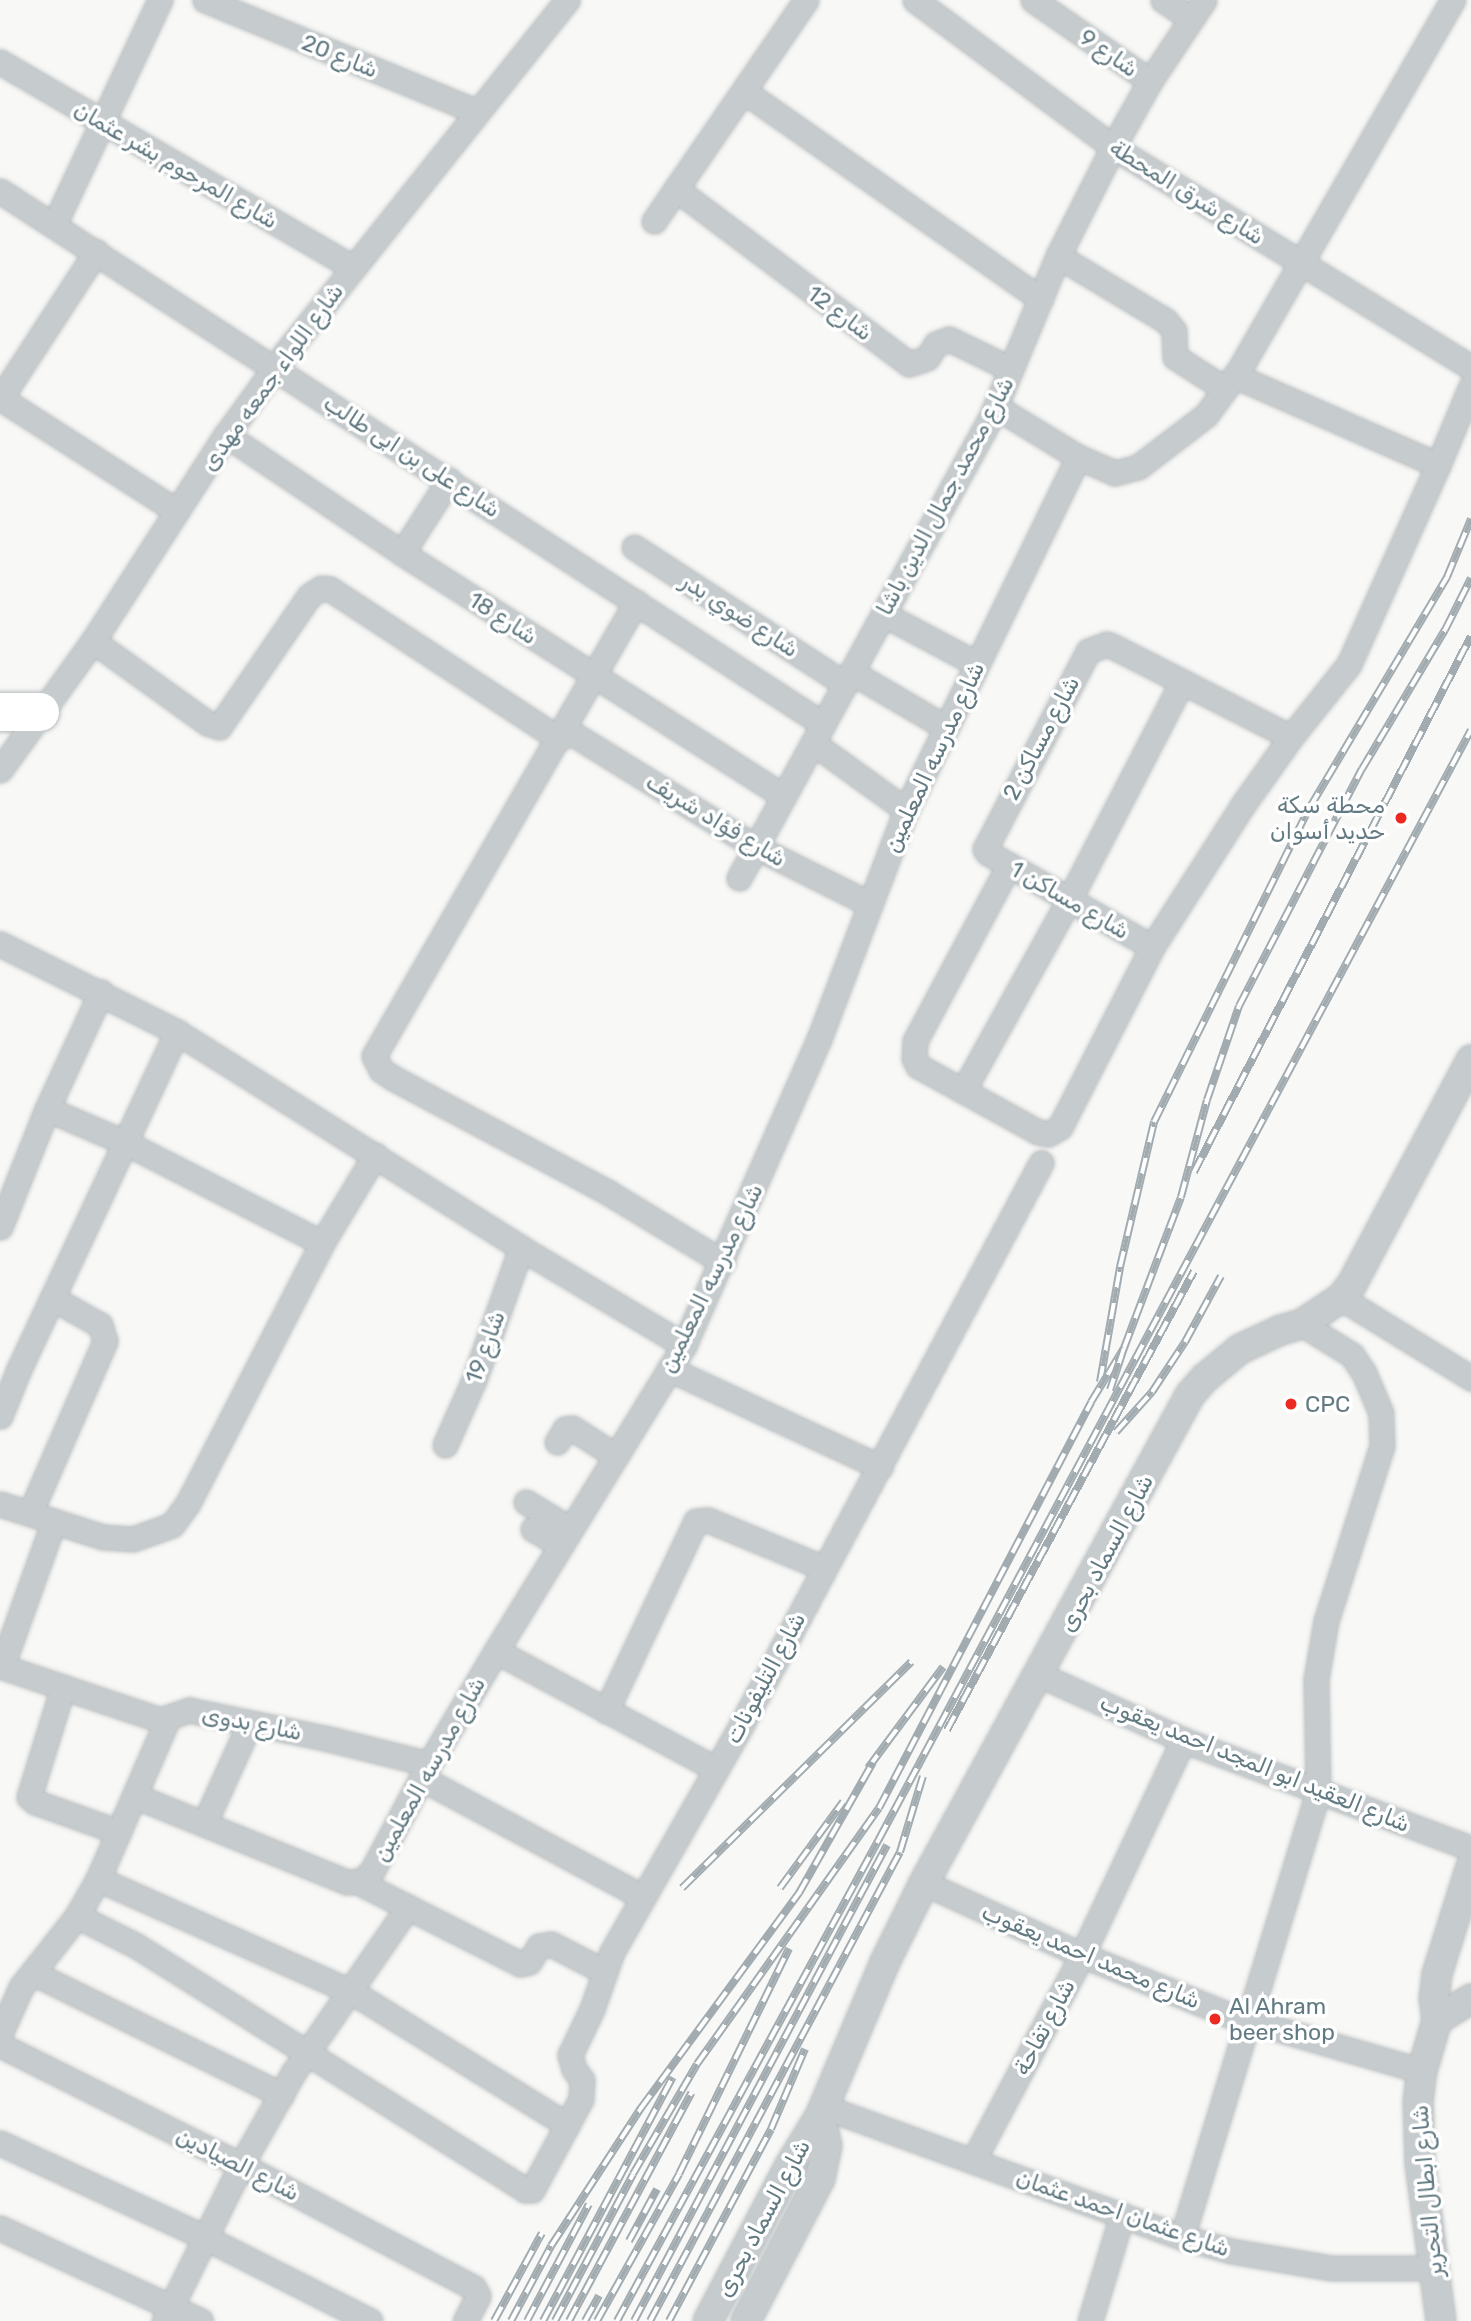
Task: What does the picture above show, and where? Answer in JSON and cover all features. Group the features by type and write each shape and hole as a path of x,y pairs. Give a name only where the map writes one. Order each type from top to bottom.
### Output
{"highway":[{"path":"0,712 40,712"}],"street":[{"path":"54,225 160,0"},
{"name":"شارع 20","path":"205,0 476,111"},
{"name":"شارع اللواء جمعه مهدى","path":"0,770 93,640 226,435 276,367 352,267 567,0"},
{"path":"654,221 806,0"},
{"name":"شارع شرق المحطة","path":"915,0 1113,147 1471,368"},
{"name":"شارع 9","path":"1034,0 1150,81"},
{"path":"1163,0 1198,9"},
{"path":"996,407 1078,457 1115,473 1138,467 1206,415 1230,382 1301,263 1453,0"},
{"name":"شارع محمد جمال الدين باشا","path":"739,878 996,407 1058,256 1113,147 1150,81 1198,9"},
{"name":"شارع المرحوم بشر عثمان","path":"0,62 352,267"},
{"path":"745,92 1041,299"},
{"name":"شارع 12","path":"676,189 901,359 917,364 927,358 936,344 949,339 1011,369"},
{"name":"شارع على بن ابى طالب","path":"0,191 636,602 818,733 906,810"},
{"path":"96,252 0,398 177,511"},
{"path":"1058,256 1166,321 1174,331 1175,357 1230,382 1438,465"},
{"path":"1009,865 915,1041 914,1058 918,1066 1038,1132 1054,1133 1060,1127 1153,947 1242,806 1291,737 1340,677 1358,648 1471,386"},
{"name":"شارع 18","path":"226,435 402,553 784,796"},
{"name":"شارع مدرسه المعلمين","path":"135,1796 347,1882 358,1882 372,1871 425,1771 496,1651 684,1345 723,1262 819,1039 906,810 1078,457"},
{"path":"402,553 449,480"},
{"name":"شارع ضوي بدر","path":"634,547 849,678 946,727"},
{"name":"شارع فؤاد شريف","path":"93,640 207,723 219,727 309,596 321,588 330,589 562,734 756,847 870,904"},
{"path":"636,602 562,734 375,1051 376,1064 393,1078 609,1193 723,1262"},
{"path":"883,614 977,664"},
{"name":"شارع مساكن 2","path":"988,853 985,845 1087,650 1107,644 1182,682"},
{"path":"963,1091 1069,900 1182,682 1291,737"},
{"name":"شارع مساكن 1","path":"988,853 1153,947"},
{"path":"0,944 102,992 177,1032 521,1248 684,1345"},
{"path":"0,1227 47,1109 102,992"},
{"path":"0,1416 52,1298 177,1032"},
{"name":"شارع السماد بحرى","path":"708,2321 790,2165 822,2112 885,1962 924,1883 1040,1675 1190,1395 1205,1378 1240,1349 1281,1329 1302,1324 1340,1298 1352,1284 1471,1060"},
{"path":"47,1109 124,1142 323,1243"},
{"path":"0,1504 103,1536 133,1539 172,1525 188,1503 323,1243 375,1155"},
{"name":"شارع التليفونات","path":"307,2053 526,2190 534,2188 583,2091 582,2080 574,2069 570,2055 612,1952 716,1769 1041,1163"},
{"name":"شارع 19","path":"445,1445 474,1380 521,1248"},
{"path":"30,1513 105,1341 100,1325 52,1298"},
{"path":"1340,1298 1471,1378"},
{"path":"1182,2237 1318,1793 1315,1679 1326,1621 1375,1477 1382,1446 1381,1413 1364,1373 1352,1355 1302,1324"},
{"path":"669,1369 880,1467"},
{"path":"557,1442 565,1429 572,1428 616,1456"},
{"path":"526,1503 566,1537"},
{"path":"606,1711 696,1521 708,1520 824,1568"},
{"path":"1,1666 54,1521"},
{"path":"533,1529 566,1537"},
{"path":"496,1651 716,1769"},
{"name":"شارع بدوى","path":"1,1666 160,1720 189,1710 250,1723 425,1771 643,1897"},
{"name":"شارع العقيد ابو المجد احمد يعقوب","path":"1040,1675 1183,1740 1318,1793 1471,1848"},
{"path":"63,1687 29,1797 34,1802 119,1832"},
{"path":"0,2034 21,1987 77,1916 98,1880 168,1718"},
{"path":"204,1824 250,1723"},
{"name":"شارع تفاحة","path":"973,2161 1082,1955 1183,1740"},
{"name":"شارع ابطال التحرير","path":"1441,2321 1432,2268 1417,2133 1422,2071 1437,2020 1434,1999 1437,1974 1471,1866"},
{"path":"98,1880 352,1993 567,2125"},
{"path":"358,1882 520,1964 529,1962 539,1946 551,1944 605,1972"},
{"name":"شارع محمد احمد يعقوب","path":"924,1883 1082,1955 1249,2021 1422,2071"},
{"path":"167,2313 241,2165 282,2095 307,2053 352,1993 408,1907"},
{"path":"77,1916 135,1945 307,2053"},
{"path":"33,1973 282,2095"},
{"path":"1437,2020 1471,1999"},
{"name":"شارع الصيادين","path":"0,2045 241,2165 474,2288 478,2296 465,2321"},
{"name":"شارع السماد بحرى","path":"746,2321 820,2179 827,2146 822,2112"},
{"name":"شارع عثمان احمد عثمان","path":"822,2112 973,2161 1182,2237 1231,2252 1293,2263 1381,2270 1432,2268"},
{"path":"0,2143 204,2238 370,2321"},
{"path":"1090,2321 1122,2215"},
{"path":"0,2228 167,2313 201,2321"}],"railway":[{"path":"1100,1382 1120,1267 1154,1122 1310,807 1447,577 1471,519"},
{"path":"1124,1348 1181,1197 1207,1100 1239,1006 1362,769 1445,630 1471,578"},
{"path":"1194,1172 1471,636"},
{"path":"617,2321 879,1839 1471,730"},
{"path":"947,1730 1194,1271"},
{"path":"1116,1432 1152,1392 1185,1342 1221,1276"},
{"path":"555,2321 633,2174 697,2064 879,1808 1091,1402 1124,1348 1110,1390"},
{"path":"682,1888 911,1662"},
{"path":"868,1768 943,1667"},
{"path":"511,2321 551,2246 641,2108 799,1893 873,1762"},
{"path":"650,2321 900,1852 923,1776"},
{"path":"780,1888 843,1802"},
{"path":"634,2321 887,1845"},
{"path":"597,2321 679,2174 789,1948"},
{"path":"669,2321 771,2129 805,2049"},
{"path":"543,2321 673,2077"},
{"path":"569,2321 691,2093"},
{"path":"629,2241 657,2189"},
{"path":"527,2321 589,2204"},
{"path":"494,2321 542,2233"},
{"path":"585,2321 599,2296"}],"place":[{"name":"محطة سكة حديد أسوان","path":"1401,818"},
{"name":"CPC","path":"1291,1404"},
{"name":"Al Ahram beer shop","path":"1215,2019"}]}
